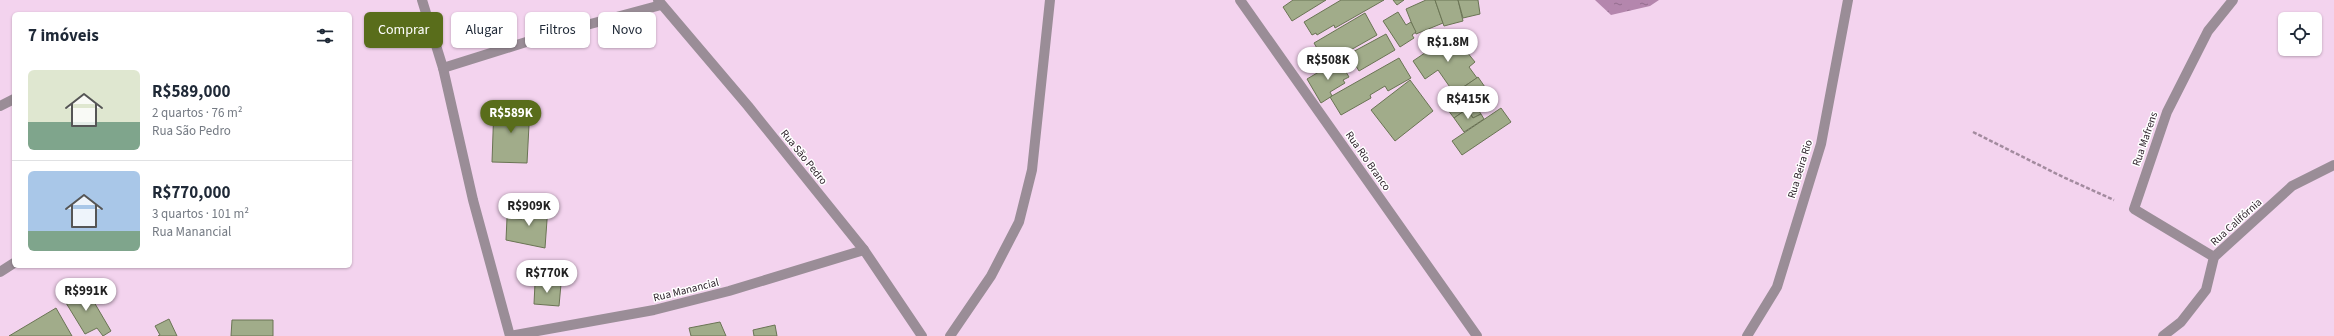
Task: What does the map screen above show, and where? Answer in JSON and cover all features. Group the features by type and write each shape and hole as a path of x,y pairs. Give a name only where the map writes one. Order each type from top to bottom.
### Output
{"street":[{"path":"422,0 444,68 473,200 510,336"},
{"path":"950,336 991,276 1019,222 1032,170 1050,0"},
{"name":"Rua Rio Branco","path":"1240,0 1477,336"},
{"name":"Rua Beira Rio","path":"1747,336 1777,286 1821,144 1848,0"},
{"name":"Rua Mafrens","path":"2134,209 2167,112 2208,31 2233,0"},
{"path":"444,68 542,37 660,3"},
{"name":"Rua São Pedro","path":"660,3 748,106 864,250 922,336"},
{"path":"0,106 12,100"},
{"name":"Rua Califórnia","path":"2164,336 2181,322 2206,290 2214,258 2292,186 2334,165"},
{"path":"2134,209 2214,258"},
{"name":"Rua Manancial","path":"510,336 654,310 729,291 864,250"},
{"path":"0,272 12,264"}],"path":[{"path":"1973,132 2063,177 2134,209"}],"water":[{"path":"1595,0 1659,0 1650,6 1611,15"}],"building":[{"path":"1293,0 1326,0 1292,21 1283,7"},
{"path":"1341,0 1384,0 1335,28 1334,25 1317,35 1316,33 1312,35 1304,22"},
{"path":"1393,0 1404,0 1397,5"},
{"path":"1426,0 1435,0 1443,23 1416,34 1406,9"},
{"path":"1435,0 1458,0 1463,21 1444,26"},
{"path":"1458,0 1478,0 1480,14 1463,18"},
{"path":"1398,12 1406,25 1411,22 1416,32 1412,35 1414,38 1400,47 1383,21"},
{"path":"1365,13 1377,35 1326,64 1314,43"},
{"path":"1449,30 1475,62 1469,67 1477,78 1454,93 1438,70 1425,79 1413,61 1441,42 1438,38"},
{"path":"1386,34 1395,50 1359,71 1349,54"},
{"path":"1399,58 1411,78 1388,91 1385,86 1370,95 1371,98 1341,115 1330,97"},
{"path":"1339,60 1349,77 1343,80 1345,83 1330,92 1332,96 1321,103 1307,79"},
{"path":"1478,77 1487,90 1472,101 1481,114 1473,118 1467,109 1454,118 1442,102"},
{"path":"1410,80 1433,111 1395,141 1371,110"},
{"path":"494,105 530,106 527,163 492,162"},
{"path":"1501,108 1511,122 1462,155 1452,141"},
{"path":"1467,109 1473,118 1481,114 1484,119 1464,132 1454,118"},
{"path":"540,205 548,206 545,248 506,240 507,218 522,219 523,207 540,208"},
{"path":"535,283 561,284 559,306 534,304"},
{"path":"84,285 111,331 103,336 97,328 85,334 63,298"},
{"path":"56,308 72,336 9,336"},
{"path":"169,319 177,336 158,336 160,335 155,326"},
{"path":"232,320 273,320 273,336 231,336"},
{"path":"720,322 726,336 691,336 689,328"},
{"path":"775,325 777,336 754,336 753,330"}]}
